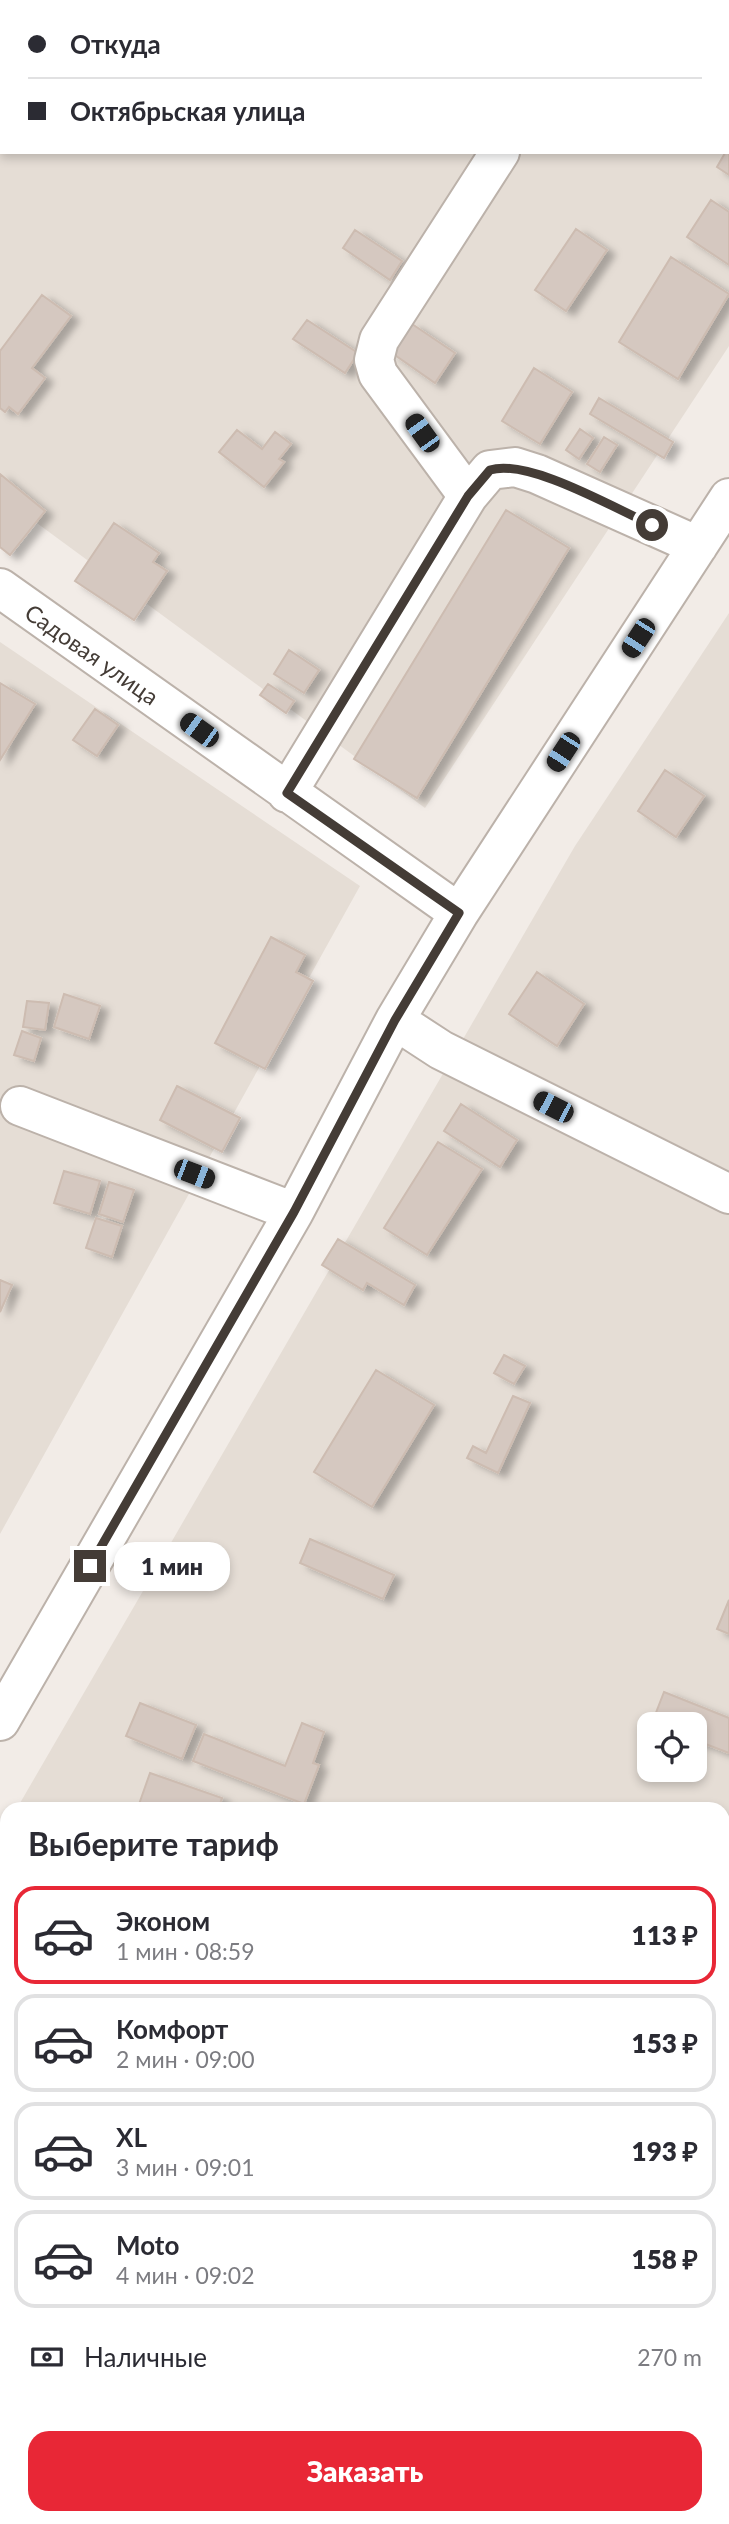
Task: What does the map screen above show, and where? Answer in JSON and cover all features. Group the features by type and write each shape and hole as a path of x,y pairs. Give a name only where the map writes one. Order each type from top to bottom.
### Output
{"street":[{"path":"468,496 378,374 375,350 499,154"},
{"path":"287,793 468,496 490,470 515,467 698,546"},
{"path":"3,1712 294,1212 395,1020 459,913 729,498"},
{"name":"Садовая улица","path":"0,588 459,913"},
{"path":"395,1020 452,1056 729,1194"},
{"path":"20,1106 294,1212"}],"shaded area":[{"path":"0,154 729,154 729,346 425,808 0,496"},
{"path":"729,613 729,1802 21,1802 575,846"},
{"path":"0,642 360,886 0,1534"}],"building":[{"path":"724,154 729,154 729,175 717,167"},
{"path":"711,200 729,212 729,265 687,237"},
{"path":"576,229 607,250 566,311 535,290"},
{"path":"355,230 402,261 390,280 343,248"},
{"path":"671,257 729,294 678,379 619,342"},
{"path":"42,295 71,316 32,368 45,378 18,414 9,407 5,412 0,408 0,351"},
{"path":"307,320 358,353 345,373 293,339"},
{"path":"412,324 455,353 435,383 392,353"},
{"path":"534,368 572,392 540,444 502,421"},
{"path":"599,398 673,442 664,458 590,414"},
{"path":"580,429 593,438 579,459 566,450"},
{"path":"237,430 262,449 275,432 291,444 279,459 284,462 264,487 219,452"},
{"path":"604,437 617,445 600,472 587,464"},
{"path":"0,474 45,511 10,555 0,547"},
{"path":"506,510 569,548 417,798 354,759"},
{"path":"114,523 159,553 153,562 167,571 134,620 75,581"},
{"path":"289,650 319,670 304,693 274,674"},
{"path":"0,683 35,704 0,760"},
{"path":"268,684 294,701 286,713 260,695"},
{"path":"95,709 118,725 97,756 73,740"},
{"path":"665,770 704,796 676,837 638,811"},
{"path":"271,937 305,955 296,972 313,981 265,1069 215,1043"},
{"path":"537,972 584,1004 557,1046 509,1014"},
{"path":"64,994 100,1006 89,1039 54,1027"},
{"path":"27,1001 49,1003 45,1030 23,1027"},
{"path":"22,1031 41,1038 34,1061 14,1055"},
{"path":"177,1086 240,1118 222,1152 160,1120"},
{"path":"461,1104 517,1140 500,1167 444,1131"},
{"path":"438,1142 482,1169 427,1255 384,1228"},
{"path":"64,1171 100,1181 90,1214 54,1203"},
{"path":"109,1182 134,1190 123,1222 99,1214"},
{"path":"96,1218 122,1226 112,1257 86,1248"},
{"path":"338,1239 415,1285 404,1305 367,1283 363,1290 322,1265"},
{"path":"0,1280 12,1285 0,1312"},
{"path":"504,1355 525,1366 514,1384 494,1373"},
{"path":"376,1370 434,1405 372,1507 314,1472"},
{"path":"513,1396 530,1403 498,1473 467,1458 473,1446 486,1453"},
{"path":"310,1539 394,1575 383,1599 300,1563"},
{"path":"729,1600 729,1634 717,1629"},
{"path":"664,1692 729,1718 729,1753 707,1745 707,1712 656,1712"},
{"path":"140,1703 196,1725 182,1759 126,1736"},
{"path":"302,1723 324,1732 313,1763 319,1765 305,1802 193,1761 204,1734 285,1766"},
{"path":"150,1773 222,1798 221,1802 140,1802"}],"route":[{"path":"90,1566 294,1212 395,1020 459,913 287,793 468,496 481,477 490,470 502,466 515,467 537,474 652,525"}]}
